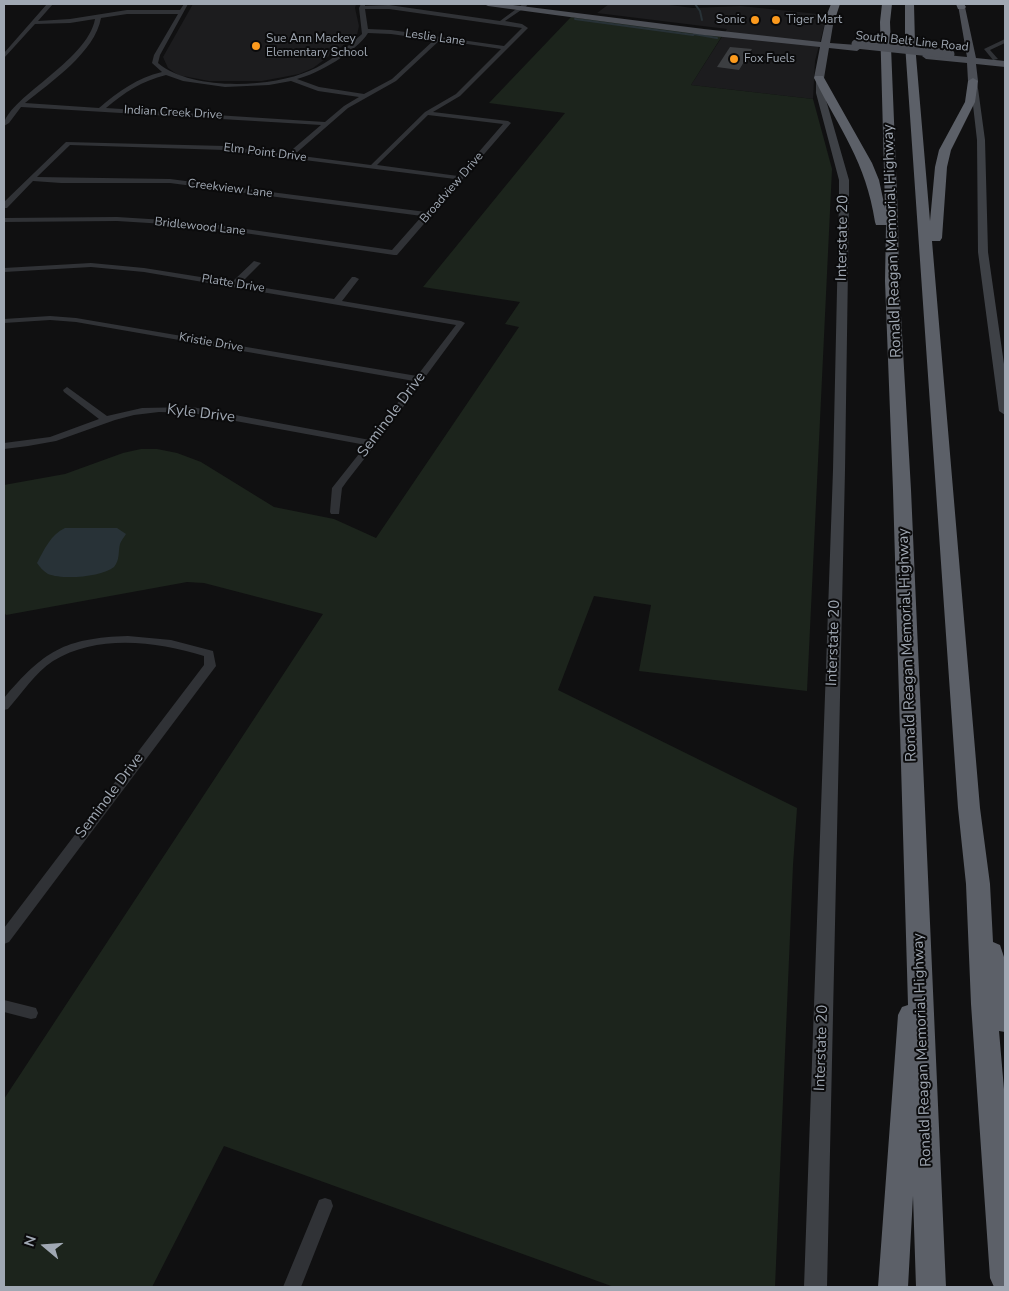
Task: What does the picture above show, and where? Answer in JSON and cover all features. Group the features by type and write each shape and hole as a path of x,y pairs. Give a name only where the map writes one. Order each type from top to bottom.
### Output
{"highway":[{"path":"830,18 836,4"},
{"name":"Ronald Reagan Memorial Highway","path":"887,4 885,22 892,220 892,281 898,386 931,1287"},
{"name":"Ronald Reagan Memorial Highway","path":"909,4 910,44 968,798 978,884 984,1004 1005,1278"},
{"path":"819,78 866,160 873,178 892,281"},
{"path":"930,300 941,167 945,150 970,102 973,81"},
{"path":"978,884 1005,1021"},
{"path":"893,1287 904,1084 919,936"}],"main road":[{"name":"South Belt Line Road","path":"488,4 518,5 731,33 1005,60"},
{"name":"Interstate 20","path":"815,1287 839,480 844,200 844,180 820,93 819,78 831,4"},
{"path":"961,5 971,58 981,140 983,252 1005,411"},
{"name":"South Belt Line Road","path":"971,58 1005,64"}],"street":[{"path":"4,56 16,44 32,22 50,4"},
{"path":"186,4 157,54 156,63 166,73 188,81 207,84 256,84 292,79 315,72 360,39 366,31 362,6 389,7 492,20 525,28 458,95 427,113 373,166"},
{"path":"492,20 518,5"},
{"path":"501,22 518,5"},
{"path":"32,22 70,21 127,12 182,12"},
{"path":"4,124 20,105 79,54 99,24 98,17"},
{"name":"Leslie Lane","path":"366,31 391,32 505,48"},
{"path":"289,156 346,107 394,80 438,38"},
{"path":"995,59 987,49 1005,41"},
{"path":"101,110 128,86 146,77 166,73"},
{"path":"292,79 318,89 365,96"},
{"name":"Indian Creek Drive","path":"20,105 326,124"},
{"name":"Broadview Drive","path":"394,253 508,123 427,113"},
{"name":"Elm Point Drive","path":"31,179 68,142 226,148 461,178"},
{"path":"4,206 31,179"},
{"name":"Creekview Lane","path":"31,179 61,181 170,181 428,215"},
{"name":"Bridlewood Lane","path":"4,220 117,219 197,224 394,253"},
{"path":"235,284 256,263"},
{"name":"Platte Drive","path":"4,270 91,265 144,270 462,323"},
{"path":"337,301 355,279"},
{"name":"Kristie Drive","path":"4,321 50,318 76,320 418,379"},
{"name":"Seminole Drive","path":"335,512 337,488 462,323"},
{"path":"67,390 106,420"},
{"name":"Kyle Drive","path":"4,446 34,444 69,434 106,420 148,410 192,410 372,443"},
{"name":"Seminole Drive","path":"4,706 34,672 49,659 82,645 118,640 146,639 192,648 209,654 210,666 156,734 4,938"},
{"path":"4,1006 31,1012"},
{"path":"292,1287 326,1206"}],"shaded area":[{"name":"Sue Ann Mackey Elementary School","path":"193,4 356,4 355,8 359,26 357,35 313,68 299,74 262,81 209,81 178,75 168,68 163,57"},
{"path":"609,4 662,4 693,8 741,6 827,15 815,61 813,99 691,85 727,29 597,13"},
{"path":"571,17 722,36 691,85 813,99 832,169 807,691 639,671 651,605 594,596 558,690 797,808 775,1287 614,1287 224,1146 152,1287 4,1287 4,1099 323,614 204,583 187,582 6,615 4,612 4,485 65,474 123,453 141,449 157,449 177,453 201,462 274,507 334,519 376,538 519,327 505,324 520,302 423,287 565,113 489,103"},
{"path":"65,528 117,528 126,534 120,544 118,559 114,567 101,573 72,577 55,576 45,572 37,563 52,538"}],"building":[{"name":"Fox Fuels","path":"730,47 752,49 739,70 717,67"}],"waterway":[{"path":"695,4 700,11 702,20"},
{"path":"575,19 693,35"},
{"path":"694,34 717,38"}],"place":[{"name":"Sonic","path":"755,20"},
{"name":"Tiger Mart","path":"776,20"},
{"name":"Sue Ann Mackey Elementary School","path":"256,46"},
{"name":"Fox Fuels","path":"734,59"}]}
